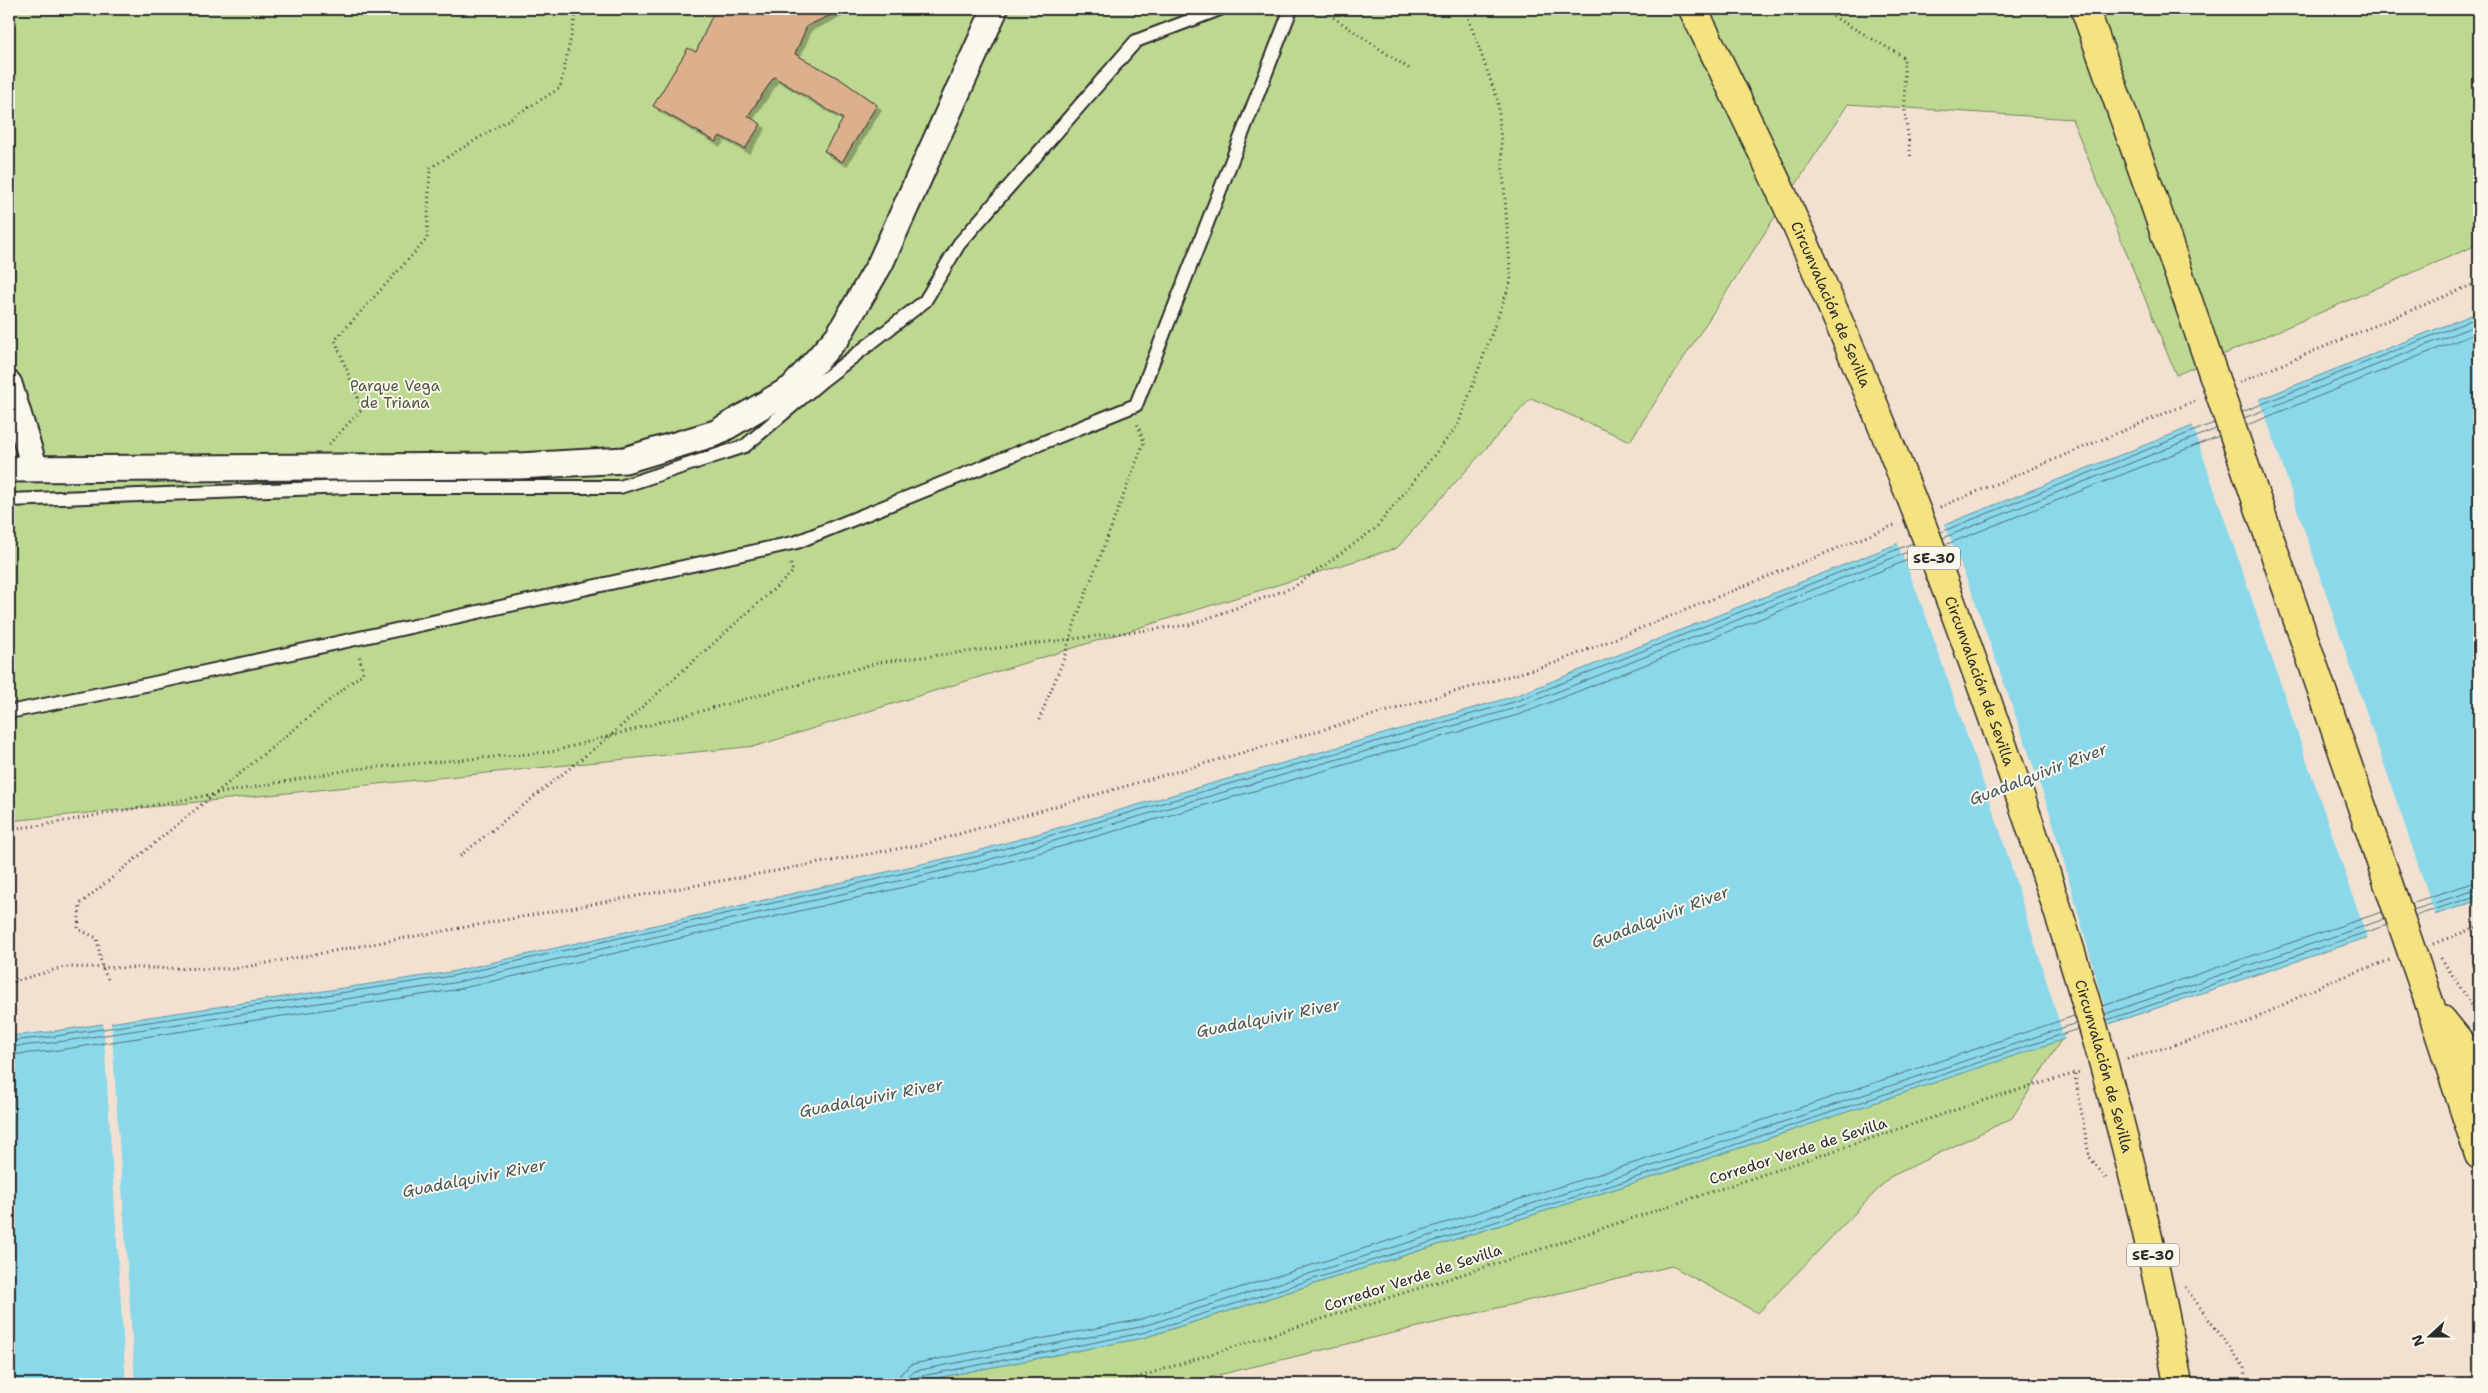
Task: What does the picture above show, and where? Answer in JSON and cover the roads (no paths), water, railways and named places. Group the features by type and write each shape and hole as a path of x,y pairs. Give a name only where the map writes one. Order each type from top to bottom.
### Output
{"highway":[{"name":"Circunvalación de Sevilla","path":"1693,9 1824,286 1906,483 1980,679 2038,846 2091,1019 2160,1283 2178,1384"},
{"path":"2085,9 2120,104 2430,1005 2479,1155"},
{"path":"2430,1005 2473,1058 2479,1077"}],"street":[{"path":"9,469 519,466 626,460 716,433 792,388 838,336 880,264 995,9"},
{"path":"9,384 35,469"}],"lane":[{"path":"9,500 349,487 620,486 744,446 822,381 925,301 958,244 1136,41 1220,9"},
{"path":"9,712 786,545 1136,405 1291,9"}],"water":[{"name":"Guadalquivir River","path":"2479,312 2479,900 1659,1175 1143,1338 905,1384 9,1384 9,1036 49,1032 451,972 978,851 1515,696"}],"park label":[{"name":"Parque Vega de Triana","path":"395,394"}]}
